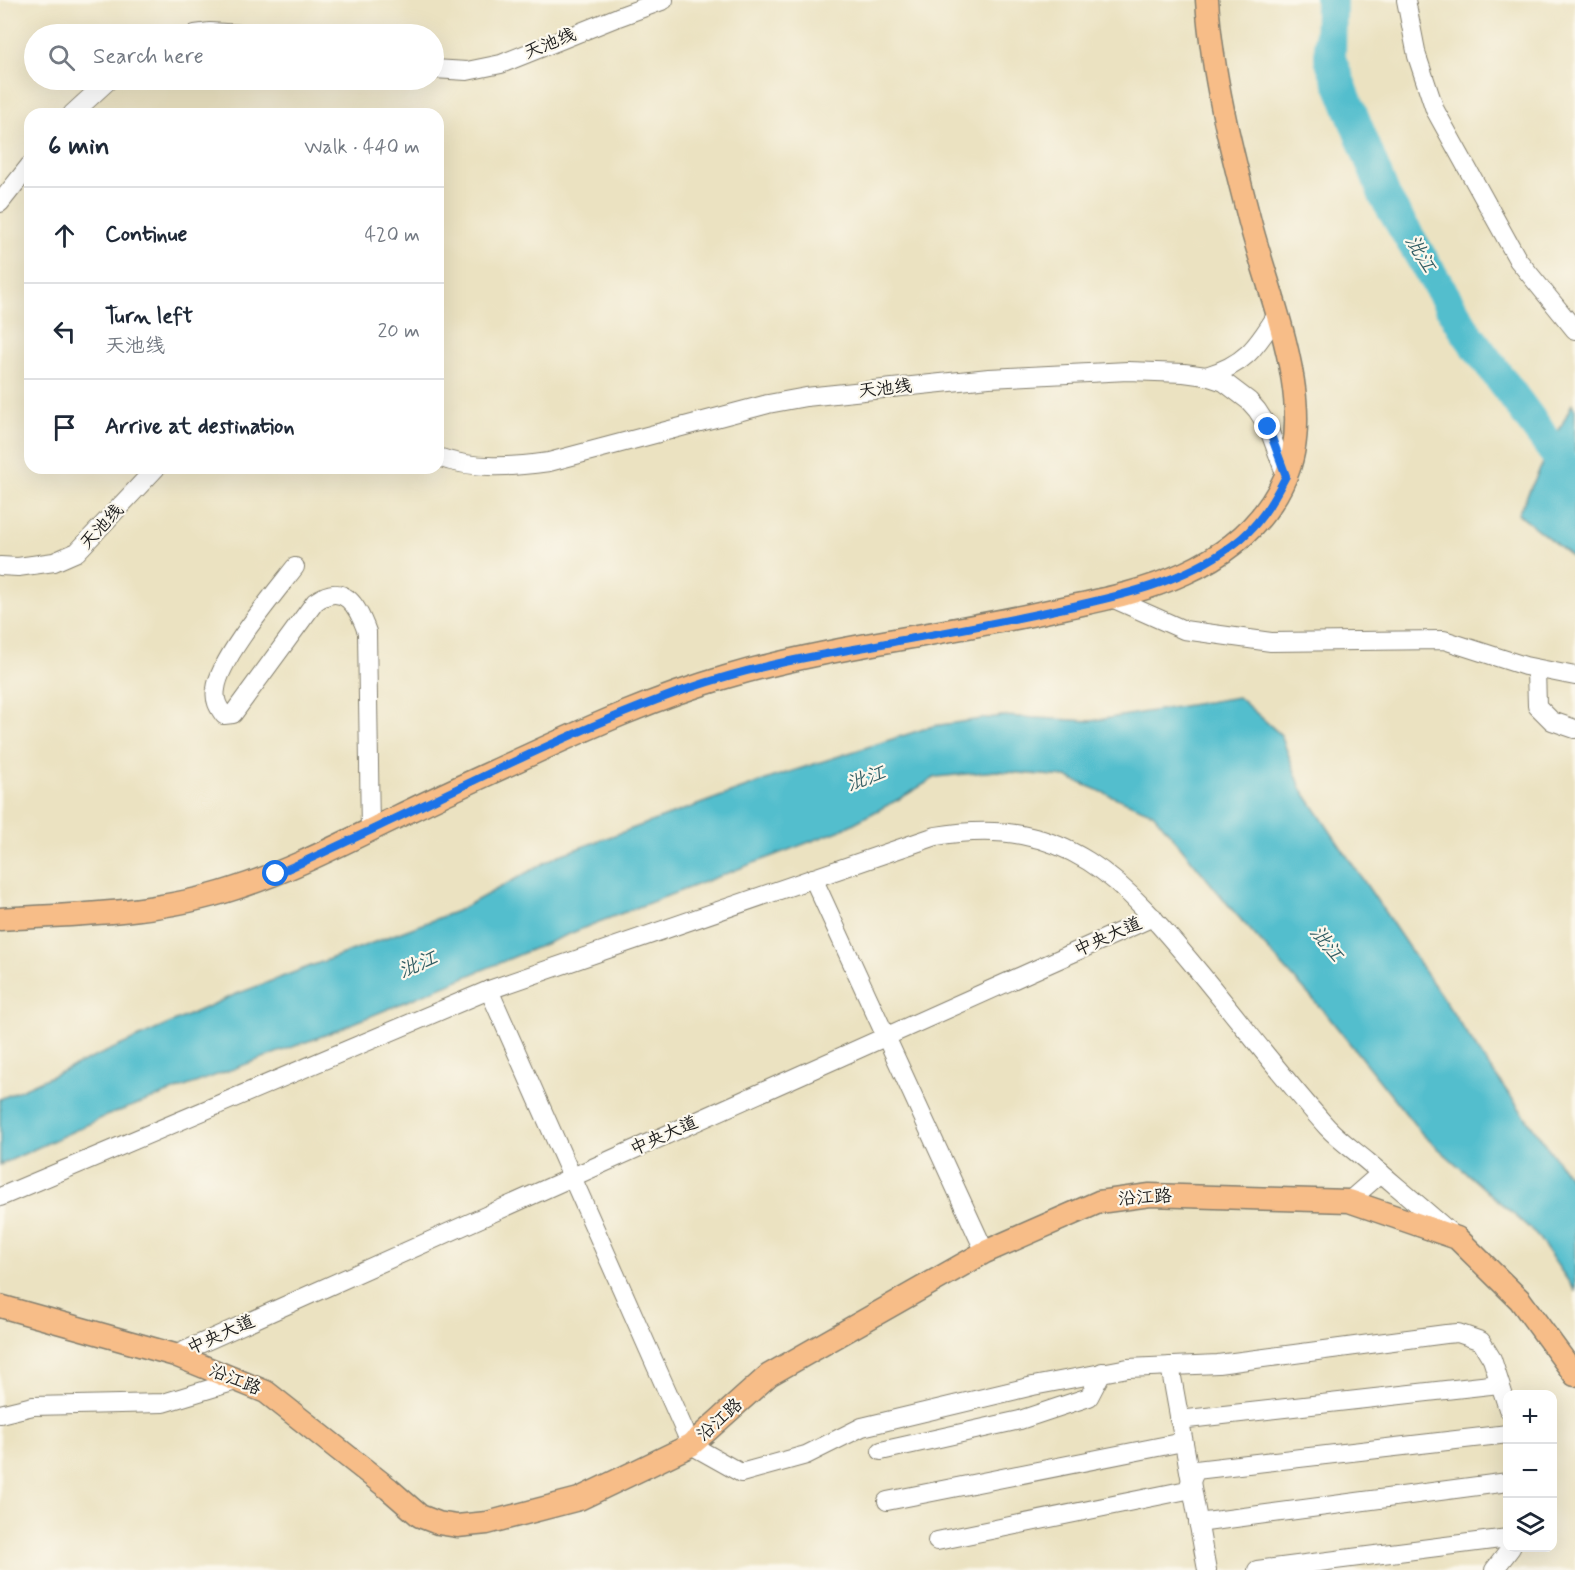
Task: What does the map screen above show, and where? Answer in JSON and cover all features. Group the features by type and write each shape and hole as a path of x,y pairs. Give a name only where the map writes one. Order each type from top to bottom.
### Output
{"main road":[{"path":"0,919 149,909 191,902 234,889 276,874 587,729 686,689 730,675 795,660 1012,620 1112,598 1159,584 1188,572 1213,559 1234,544 1266,513 1286,476 1295,447 1297,415 1293,377 1226,128 1214,66 1207,0"},
{"name":"沿江路","path":"0,1306 175,1355 266,1392 420,1516 438,1523 457,1526 487,1523 579,1500 691,1445 769,1375 985,1252 1099,1202 1150,1195 1349,1201 1457,1238"},
{"path":"1457,1238 1520,1300 1575,1375"}],"street":[{"name":"天池线","path":"444,70 467,71 501,64 664,0"},
{"path":"1406,0 1417,56 1435,110 1518,260 1575,330"},
{"path":"79,108 98,90"},
{"path":"0,203 24,173"},
{"path":"1206,376 1237,363 1250,353 1276,316"},
{"name":"天池线","path":"444,459 453,462 503,466 549,462 768,404 806,397 989,378 1128,371 1184,373 1206,376 1224,382 1250,400 1268,427 1286,476"},
{"name":"天池线","path":"0,566 18,567 54,562 78,552 150,474"},
{"path":"295,567 237,645 220,673 216,702 224,715 233,714 315,602 324,595 343,596 352,602 361,615 367,632 370,830"},
{"path":"1112,598 1185,630 1271,642 1444,640 1536,669 1575,676"},
{"path":"1536,669 1537,706 1552,722 1575,729"},
{"path":"0,1197 489,990 936,836 964,831 1034,837 1081,856 1105,871 1153,917 1328,1129 1457,1238"},
{"path":"813,878 985,1252"},
{"name":"中央大道","path":"175,1355 1153,917"},
{"path":"489,990 691,1445 741,1473 807,1455 862,1427 1102,1372 1128,1368 1218,1364 1458,1333 1481,1341 1492,1359 1503,1395"},
{"path":"1349,1201 1381,1173"},
{"path":"1170,1366 1207,1570"},
{"path":"881,1451 1020,1420 1089,1397 1102,1372"},
{"path":"0,1414 33,1406 163,1403 236,1381"},
{"path":"1179,1420 1499,1384"},
{"path":"937,1540 1186,1490 1196,1470 1503,1435"},
{"path":"887,1501 1183,1442"},
{"path":"1198,1523 1503,1483"},
{"path":"1257,1570 1503,1539"},
{"path":"1494,1570 1508,1552"}],"water":[{"path":"1572,404 1575,410 1575,559 1518,514"},
{"path":"1238,697 1281,735 1301,788 1490,1068 1575,1185 1575,1291 1536,1234 1423,1135 1327,1015 1235,913 1153,813 1066,777 996,771 936,777 841,830 591,925 325,1035 106,1116 0,1165 0,1099 234,995 457,911 557,856 777,776 933,726 1002,716 1091,721"}],"waterway":[{"name":"沘江","path":"1331,0 1330,59 1385,197 1466,332 1575,480"}],"route":[{"path":"276,874 587,729 686,689 730,675 795,660 1012,620 1126,595 1188,572 1213,559 1234,544 1266,513 1286,476 1268,427"}]}
